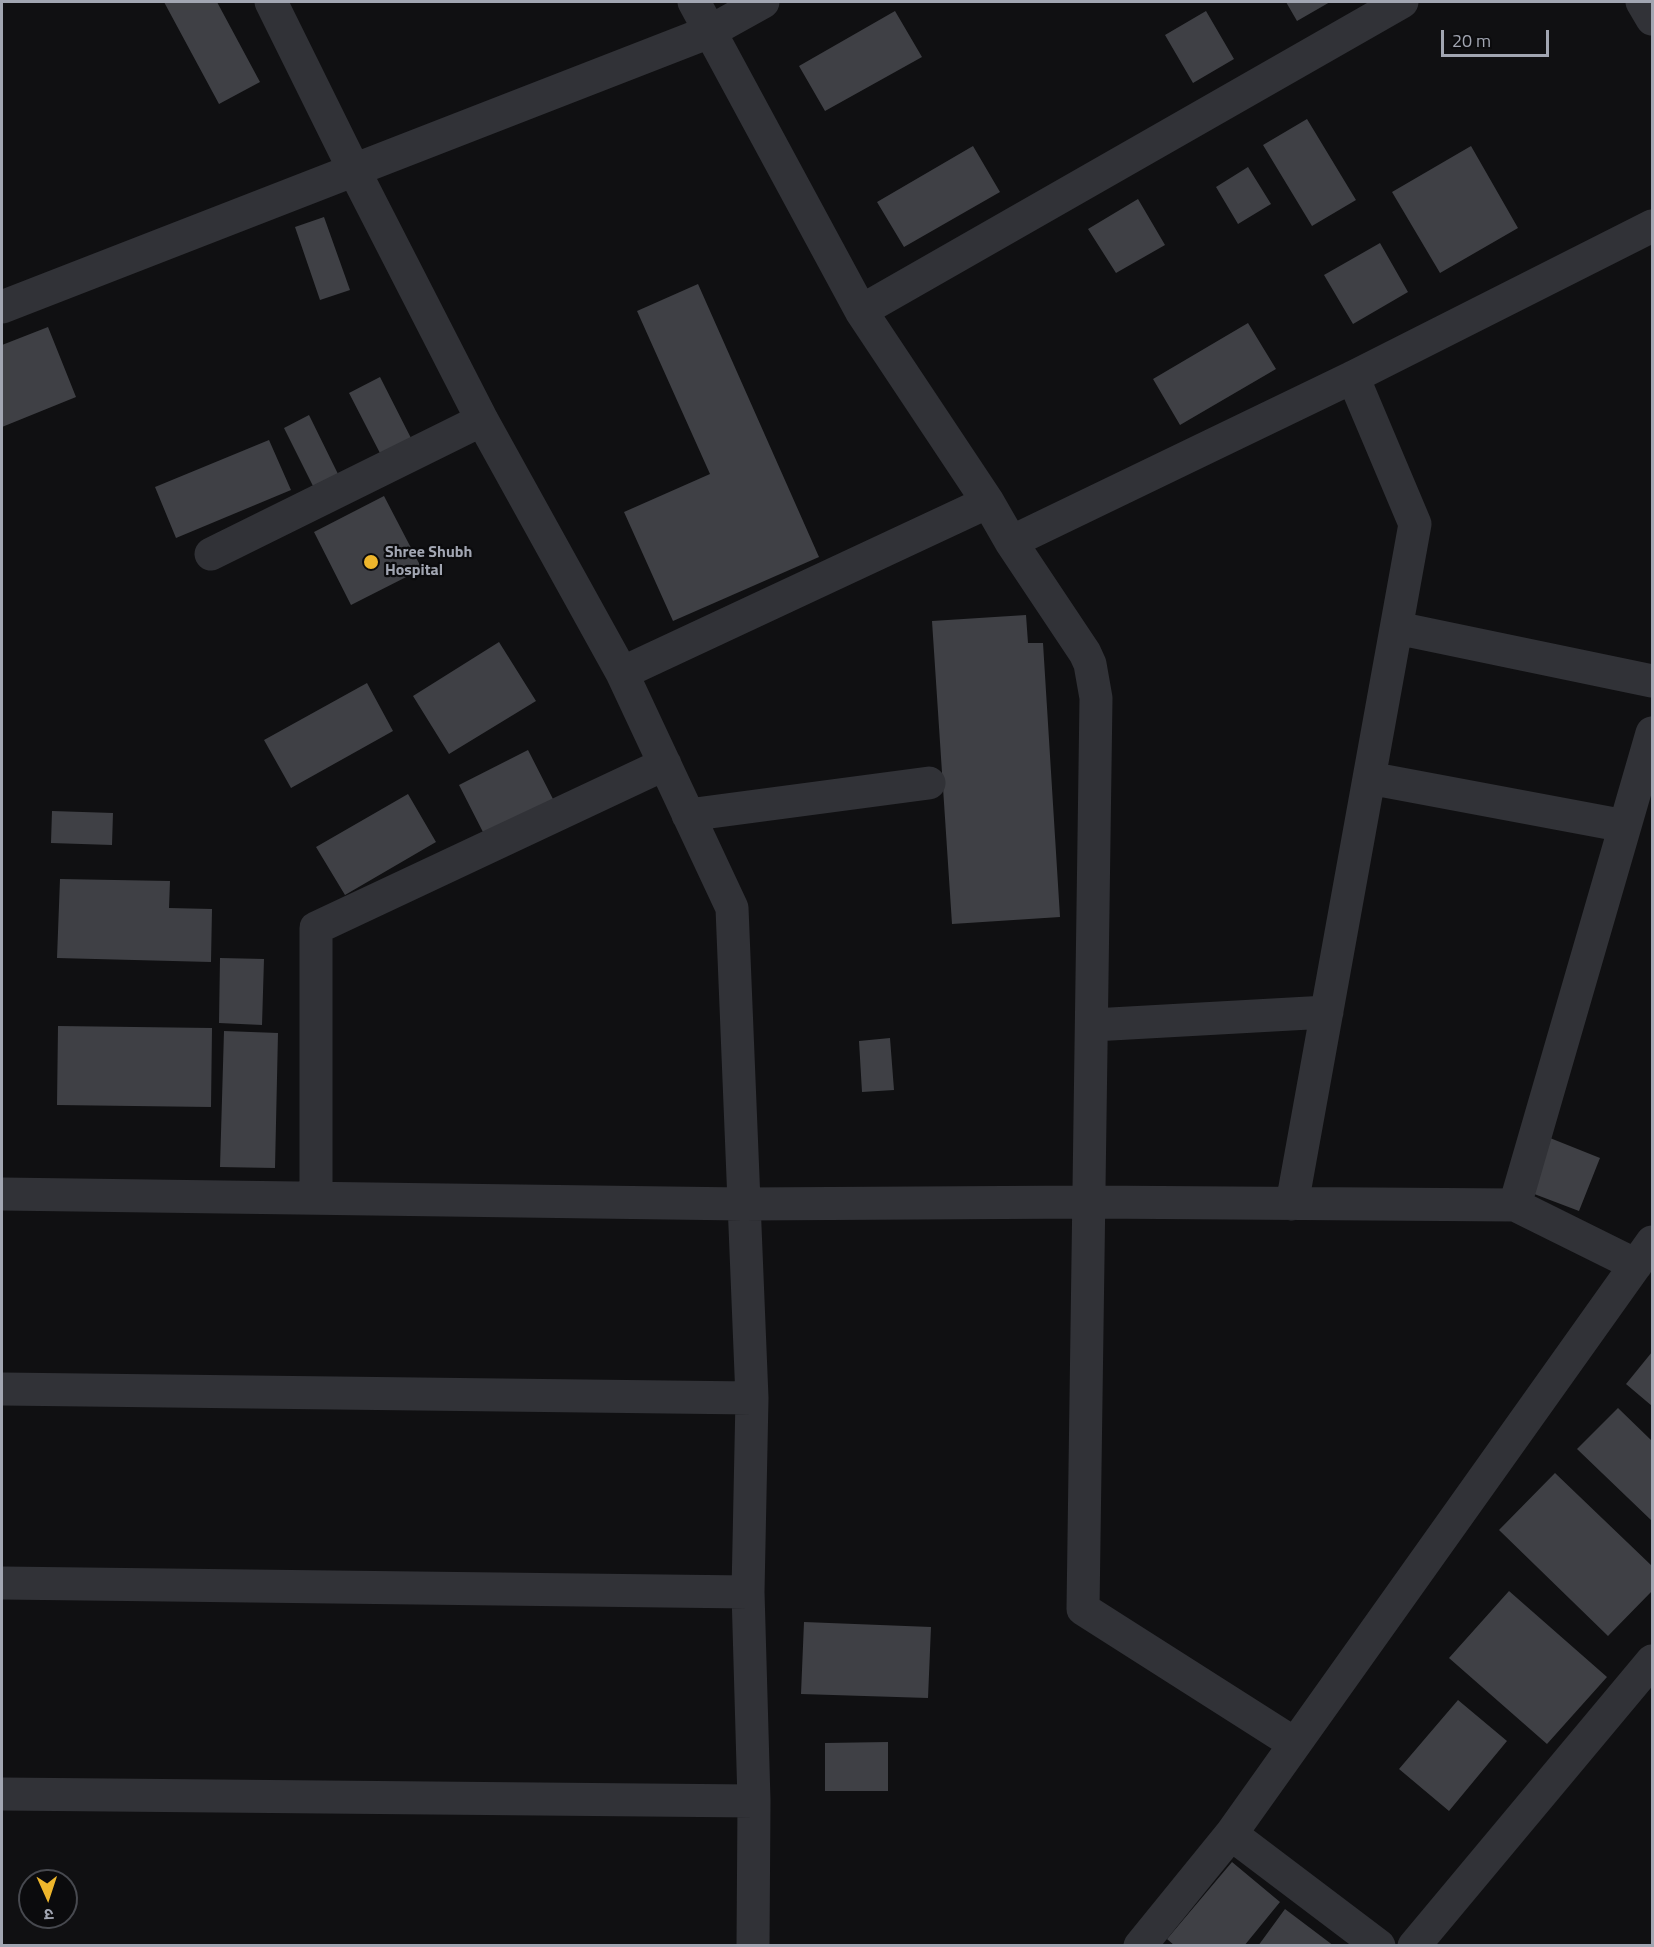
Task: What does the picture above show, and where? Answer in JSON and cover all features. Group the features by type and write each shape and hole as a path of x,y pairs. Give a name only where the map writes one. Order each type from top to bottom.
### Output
{"street":[{"path":"271,2 482,420 622,673 732,908 752,1398 748,1592 754,1801 753,1945"},
{"path":"694,2 861,311 1084,652 1095,681 1093,1025 1083,1609 1294,1744"},
{"path":"2,307 355,172 709,32 763,2"},
{"path":"861,311 1402,2"},
{"path":"1642,2 1653,19"},
{"path":"1011,542 1353,377 1653,226"},
{"path":"1292,1204 1416,524 1353,377"},
{"path":"211,554 482,420"},
{"path":"622,673 988,502"},
{"path":"1397,628 1653,681"},
{"path":"1515,1205 1653,733"},
{"path":"316,1197 316,928 665,764"},
{"path":"1369,778 1625,826"},
{"path":"688,815 929,783"},
{"path":"1093,1025 1327,1012"},
{"path":"2,1194 743,1204 1090,1202 1515,1205 1645,1253 1231,1834 1140,1946"},
{"path":"2,1389 752,1398"},
{"path":"2,1583 748,1592"},
{"path":"1414,1946 1653,1661"},
{"path":"2,1794 754,1801"},
{"path":"1231,1834 1379,1946"}],"building":[{"path":"164,2 217,2 260,82 219,104"},
{"path":"1286,2 1330,2 1297,21"},
{"path":"895,11 922,57 825,111 799,66"},
{"path":"1206,11 1234,59 1193,83 1165,35"},
{"path":"1307,119 1356,200 1312,226 1263,145"},
{"path":"973,146 1000,192 904,247 877,202"},
{"path":"1471,146 1518,228 1440,273 1392,192"},
{"path":"1248,167 1271,204 1238,224 1216,187"},
{"path":"1138,199 1165,245 1116,273 1088,229"},
{"path":"324,217 350,290 320,300 295,227"},
{"path":"1380,243 1408,292 1353,324 1324,275"},
{"path":"698,284 819,557 673,621 624,512 710,474 637,311"},
{"path":"1248,323 1276,369 1180,425 1153,379"},
{"path":"48,327 76,397 2,427 2,345"},
{"path":"380,377 413,442 382,457 349,393"},
{"path":"309,415 338,474 313,486 284,428"},
{"path":"269,440 291,490 176,538 155,487"},
{"path":"384,496 422,569 351,605 314,532"},
{"path":"1026,615 1028,643 1043,643 1060,917 952,924 932,621"},
{"path":"499,642 536,701 449,754 413,696"},
{"path":"367,683 393,731 291,788 264,740"},
{"path":"528,750 554,801 485,836 459,785"},
{"path":"408,794 436,842 345,895 316,847"},
{"path":"52,811 113,813 112,845 51,843"},
{"path":"60,879 170,881 169,908 212,909 211,962 57,958"},
{"path":"220,958 264,959 262,1025 219,1023"},
{"path":"58,1026 212,1028 211,1107 57,1105"},
{"path":"224,1031 278,1033 275,1168 220,1167"},
{"path":"890,1038 894,1090 862,1092 859,1041"},
{"path":"1550,1138 1600,1158 1579,1211 1529,1192"},
{"path":"1652,1352 1652,1406 1626,1384"},
{"path":"1618,1408 1652,1441 1652,1521 1577,1449"},
{"path":"1555,1473 1652,1566 1652,1591 1608,1636 1499,1530"},
{"path":"1509,1591 1607,1677 1547,1744 1449,1658"},
{"path":"804,1622 931,1627 928,1698 801,1694"},
{"path":"1458,1700 1507,1741 1449,1811 1399,1769"},
{"path":"888,1742 888,1791 825,1791 825,1743"},
{"path":"1232,1862 1280,1902 1244,1946 1175,1946 1167,1939"},
{"path":"1285,1909 1334,1946 1258,1946"}],"place":[{"name":"Shree Shubh Hospital","path":"371,562"}]}
